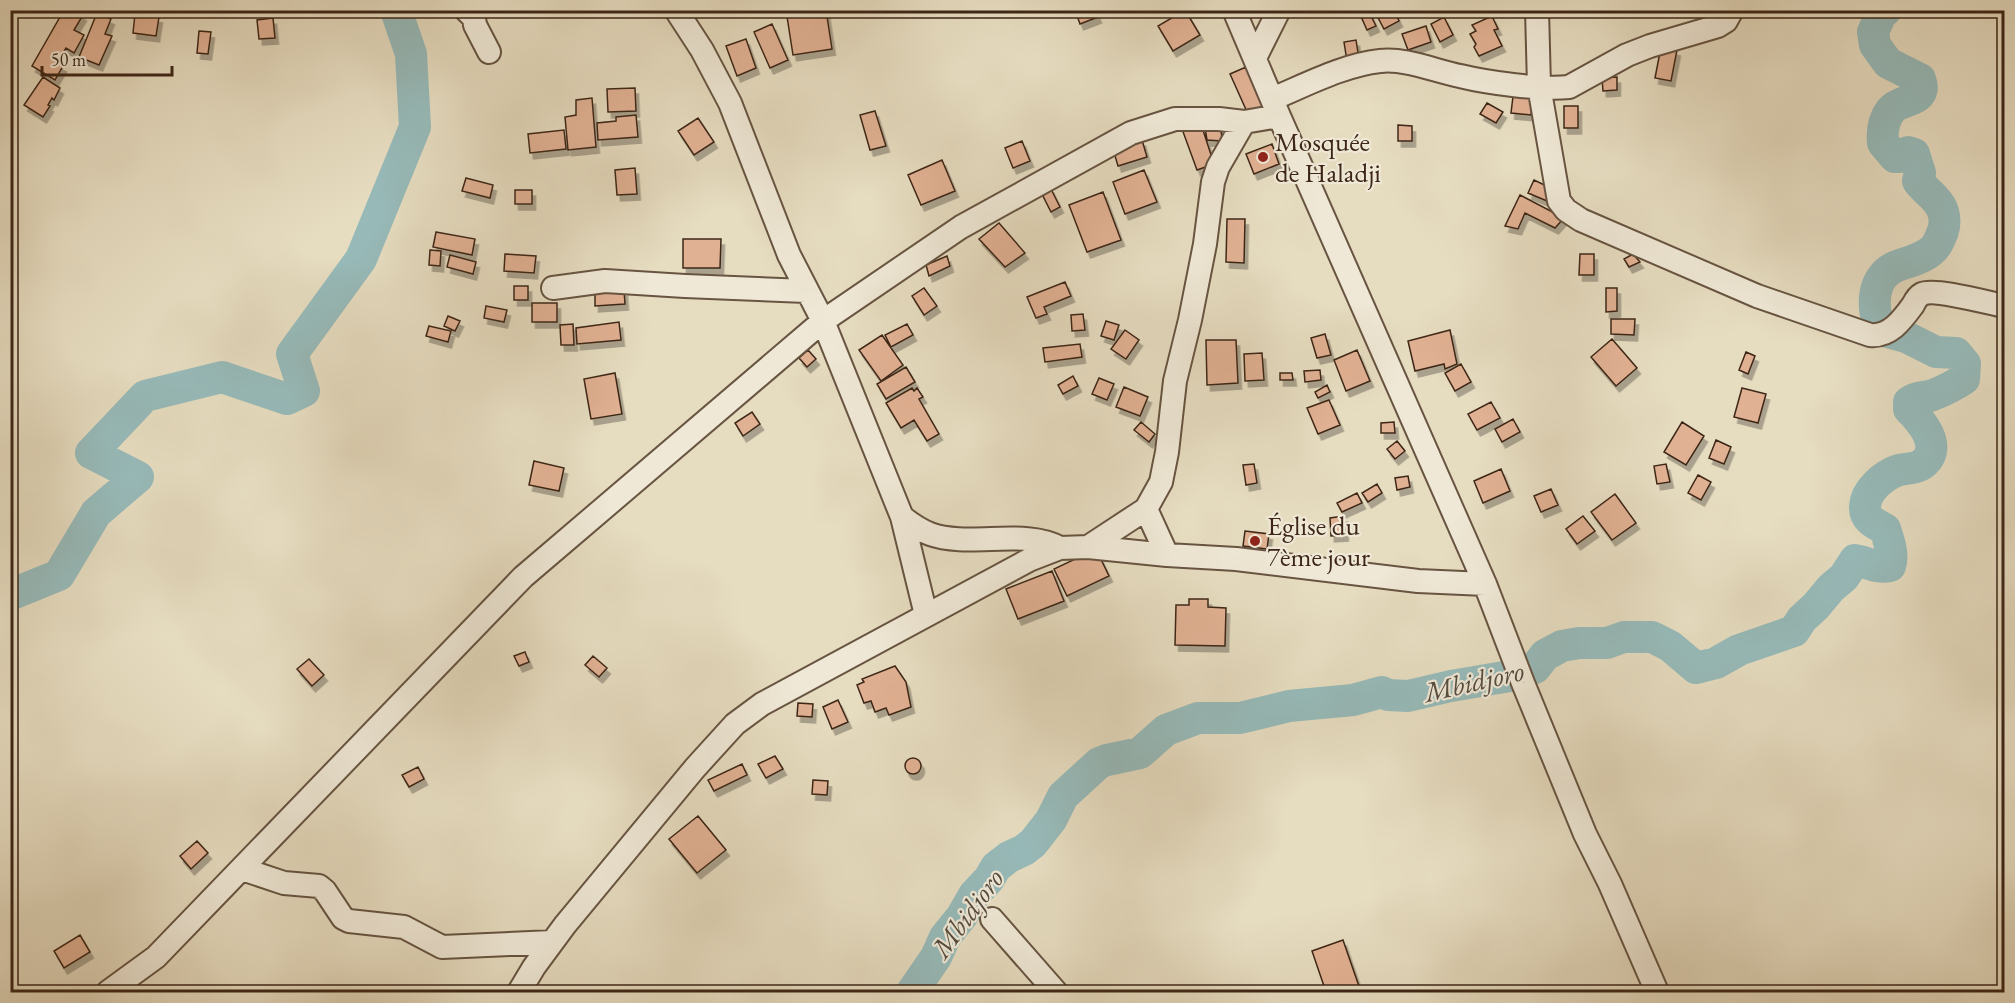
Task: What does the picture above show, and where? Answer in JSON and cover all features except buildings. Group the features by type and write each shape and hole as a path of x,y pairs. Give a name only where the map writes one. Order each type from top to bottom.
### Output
{"street":[{"path":"466,10 474,18 475,26 489,52"},
{"path":"676,10 702,50 730,103 789,255 822,321 902,517 926,615"},
{"path":"1234,10 1485,584 1585,834 1610,884 1657,993"},
{"path":"1537,10 1539,86 1559,201 1566,210 1581,220 1757,296 1870,335 1878,336 1888,331 1903,319 1918,297 1926,293 1970,298 2004,306"},
{"path":"108,993 156,957 523,577 822,321 962,227 1131,133 1175,119 1219,119 1244,122 1276,108 1351,67 1380,61 1403,63 1462,77 1569,87 1627,55 1718,26 1726,21 1732,10"},
{"path":"1255,58 1282,12"},
{"path":"1088,547 1146,509 1161,483 1167,452 1174,381 1190,320 1205,244 1213,182 1218,167 1244,122"},
{"path":"553,288 605,281 806,291"},
{"path":"1146,509 1167,555"},
{"path":"902,517 932,535 966,539 1041,541 1060,548"},
{"path":"519,993 552,942 695,768 735,724 762,704 1029,561 1060,548 1088,547 1236,559 1418,580 1485,584"},
{"path":"242,869 284,883 319,886 343,918 349,921 405,927 439,946 552,942"},
{"path":"992,919 1056,993"}],"waterway":[{"path":"10,595 59,575 96,513 138,477 91,453 145,396 222,377 287,399 304,391 292,354 361,259 415,127 411,54 396,10"},
{"name":"Mbidjoro","path":"912,992 936,957 945,937 962,916 974,895 989,879 996,867 1033,843 1051,820 1063,796 1099,763 1140,753 1166,730 1198,718 1240,718 1289,706 1353,700 1382,692 1388,695 1408,696 1510,676 1535,668 1545,655 1562,646 1579,643 1607,643 1624,637 1652,637 1670,646 1696,668 1716,663 1739,650 1794,631 1802,619 1844,577 1855,560 1876,566 1890,566 1891,553 1885,529 1868,518 1865,511 1866,500 1872,489 1888,475 1925,462 1930,455 1931,441 1924,427 1909,409 1909,402 1930,396 1964,379 1965,364 1956,353 1936,352 1906,337 1881,330 1878,321 1875,303 1882,277 1897,266 1919,258 1933,249 1941,237 1944,223 1940,205 1918,181 1920,173 1914,154 1908,152 1895,157 1883,143 1884,126 1888,114 1895,106 1917,96 1922,87 1920,79 1888,63 1875,45 1873,32 1881,14 1886,10"}],"place":[{"name":"Mosquée de Haladji","path":"1263,157"},
{"name":"Église du 7ème jour","path":"1255,541"}]}
